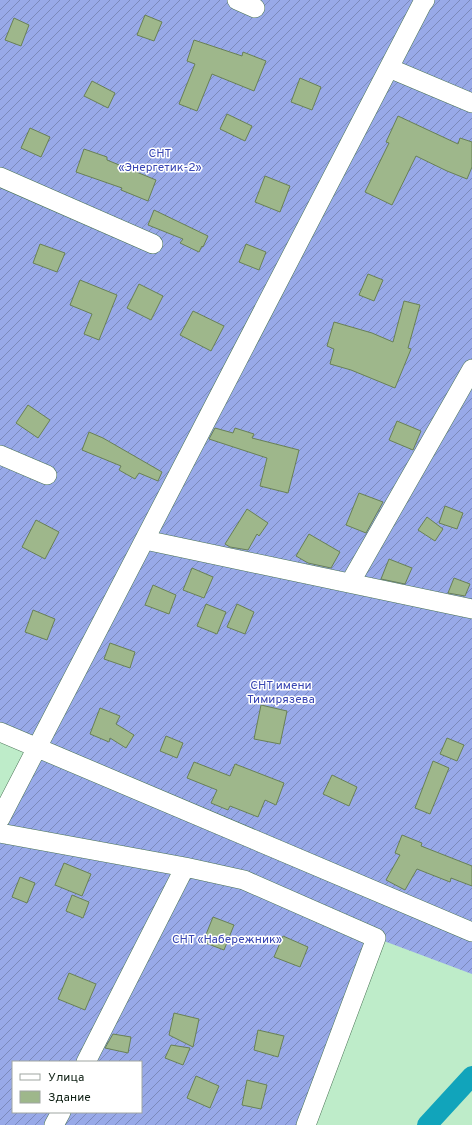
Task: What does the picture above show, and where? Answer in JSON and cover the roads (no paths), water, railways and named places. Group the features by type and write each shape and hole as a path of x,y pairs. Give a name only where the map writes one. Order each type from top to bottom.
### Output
{"street":[{"path":"237,0 255,8"},
{"path":"0,819 425,0"},
{"path":"389,68 472,103"},
{"path":"0,177 153,244"},
{"path":"350,583 472,369"},
{"path":"0,455 47,475"},
{"path":"144,540 472,610"},
{"path":"0,732 472,932"},
{"path":"0,832 185,867 244,880 376,938 306,1125"},
{"path":"87,1061 185,867"},
{"path":"54,1125 60,1113"}],"waterway":[{"path":"427,1125 472,1076"}],"park label":[{"name":"СНТ «Энергетик-2»","path":"160,160"},
{"name":"СНТ имени Тимирязева","path":"281,692"},
{"name":"СНТ «Набережник»","path":"227,939"}]}
